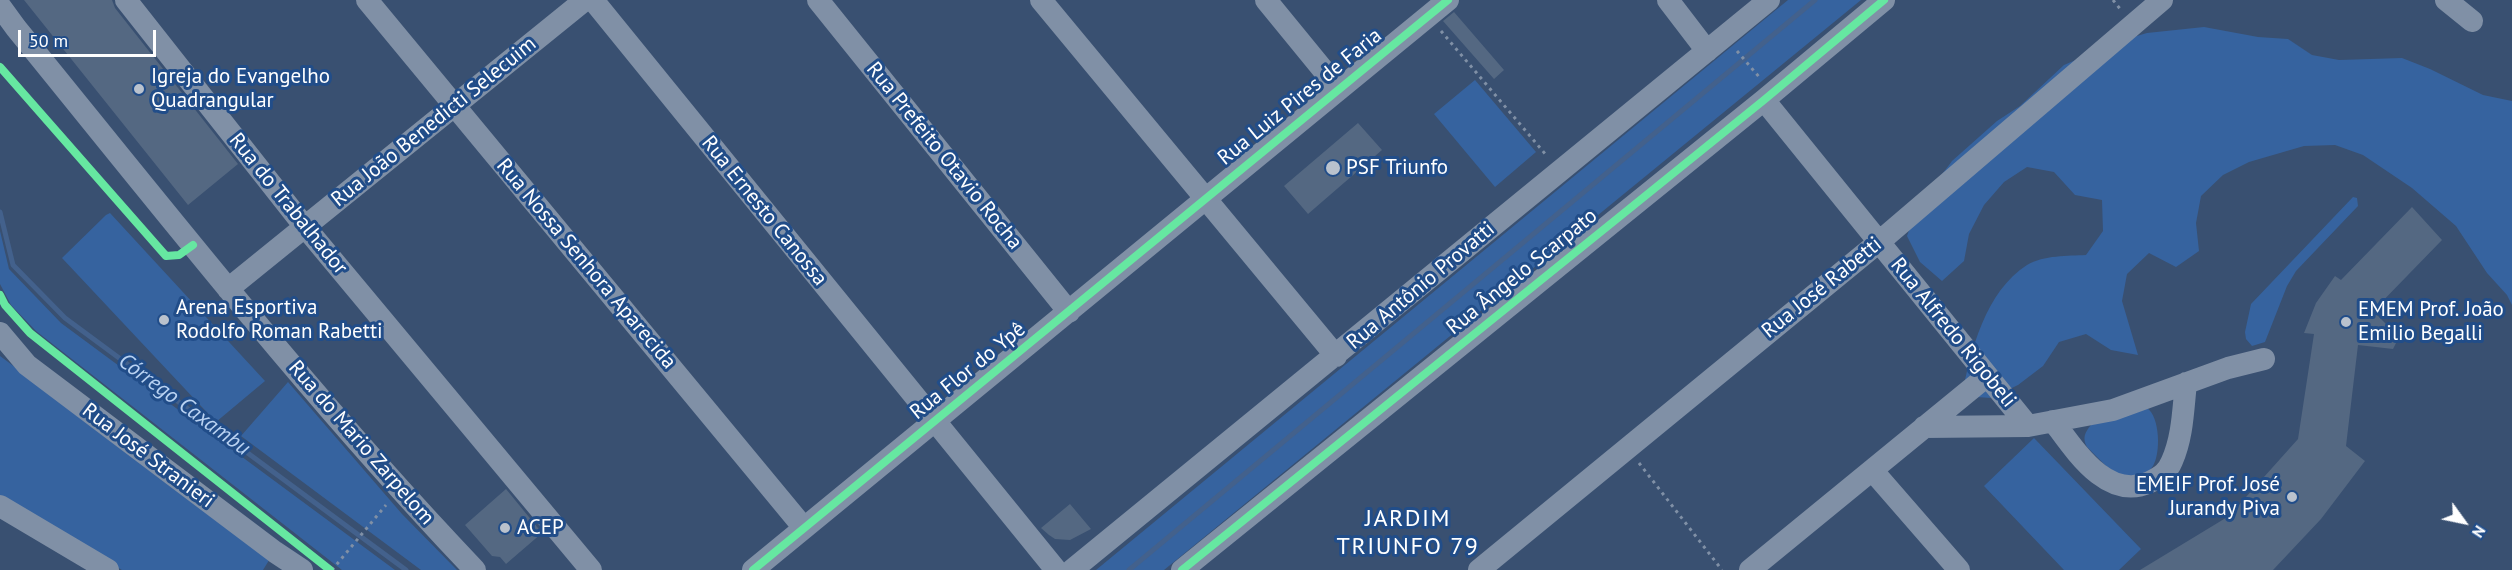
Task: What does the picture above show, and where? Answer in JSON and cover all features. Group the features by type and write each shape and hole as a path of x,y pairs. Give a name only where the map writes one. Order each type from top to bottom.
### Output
{"street":[{"name":"Rua do Trabalhador","path":"126,0 304,226 591,570"},
{"name":"Rua Nossa Senhora Aparecida","path":"367,0 804,528"},
{"name":"Rua João Benedicti Selecuim","path":"228,289 585,0"},
{"name":"Rua Ernesto Canossa","path":"593,0 1056,570"},
{"name":"Rua Prefeito Otavio Rocha","path":"818,0 1069,312"},
{"path":"1041,0 1203,199 1336,356"},
{"path":"1266,0 1338,88"},
{"name":"Rua Luiz Pires de Faria","path":"1203,199 1448,0"},
{"path":"1668,0 1707,51"},
{"name":"Rua Antônio Provatti","path":"1072,570 1769,0"},
{"name":"Rua Ângelo Scarpato","path":"1182,570 1764,100 1884,0"},
{"name":"Rua José Rabetti","path":"1479,570 1879,242 2162,0"},
{"path":"2446,0 2472,21"},
{"name":"Rua do Mario Zarpelom","path":"0,6 8,31 399,489 475,570"},
{"name":"Rua Alfredo Rigobeli","path":"1764,100 2028,426"},
{"name":"Rua Flor do Ypê","path":"753,570 1069,312 1203,199"},
{"name":"Rua José Stranieri","path":"0,333 27,364 275,552 310,568"},
{"path":"1924,427 2028,426 2113,410 2228,368 2264,359"},
{"path":"1750,570 1987,375"},
{"path":"2053,421 2099,475 2118,485 2139,487 2164,475 2173,460 2181,430 2186,383"},
{"path":"1872,470 1959,570"},
{"path":"0,506 108,570"}],"path":[{"path":"1441,30 1560,171"},
{"path":"1736,50 1752,69"},
{"path":"1627,448 1722,570"},
{"path":"310,568 352,545 399,489"}],"shaded area":[{"path":"1788,0 1861,0 1164,570 1096,570"},
{"path":"2204,27 2258,37 2288,39 2312,55 2339,60 2402,58 2483,95 2512,101 2512,305 2507,295 2487,273 2456,226 2412,188 2363,155 2335,145 2304,146 2249,162 2223,175 2201,196 2196,223 2199,251 2176,267 2149,253 2127,274 2122,301 2138,355 2111,350 2086,334 2059,342 2043,366 2018,385 1991,398 1962,396 1975,342 1982,323 2001,290 2027,265 2041,259 2086,255 2103,231 2102,200 2075,195 2054,172 2027,167 2004,182 1984,205 1969,234 1964,261 1942,281 1920,262 1907,236 1917,208 1952,161 1997,121 2020,106 2064,65 2120,41 2147,33"},
{"path":"1475,80 1536,152 1495,187 1434,114"},
{"path":"2353,197 2357,198 2358,206 2296,271 2287,286 2265,342 2252,346 2246,339 2245,332 2251,304"},
{"name":"Arena Esportiva Rodolfo Roman Rabetti","path":"110,213 265,381 216,422 62,258"},
{"path":"0,231 9,269 61,323 395,570 342,570 36,331 11,305 0,284"},
{"path":"0,356 271,557 263,570 122,570 0,501"},
{"path":"288,382 402,514 457,570 421,570 241,436"},
{"path":"2147,408 2155,419 2158,436 2156,460 2153,466 2137,478 2114,474 2087,447 2084,438 2086,433 2091,425"},
{"path":"2034,438 2141,549 2119,570 2064,570 1984,486"}],"building":[{"path":"24,0 112,0 115,8 238,164 188,205"},
{"path":"1454,12 1504,70 1494,79 1443,21"},
{"name":"PSF Triunfo","path":"1358,123 1382,150 1308,214 1284,186"},
{"path":"2412,207 2442,240 2373,311 2399,337 2393,349 2358,345 2346,446 2365,461 2321,519 2273,570 2140,570 2229,516 2298,439 2314,334 2304,333 2316,303 2335,276 2341,280"},
{"name":"ACEP","path":"506,489 542,533 506,564 500,557 492,556 465,525"},
{"path":"1070,504 1091,529 1070,540 1055,539 1041,528"}],"waterway":[{"path":"1129,570 1815,0"},
{"name":"Córrego Caxambu","path":"0,212 13,265 65,318 406,570"}],"cycle path":[{"path":"753,570 1448,0"},
{"path":"1182,570 1764,100 1884,0"},
{"path":"0,67 166,256 179,255 193,245"},
{"path":"0,295 5,305 30,333 330,570"}],"place":[{"name":"Igreja do Evangelho Quadrangular","path":"139,89"},
{"name":"PSF Triunfo","path":"1333,168"},
{"name":"Arena Esportiva Rodolfo Roman Rabetti","path":"164,320"},
{"name":"EMEM Prof. João Emilio Begalli","path":"2346,322"},
{"name":"EMEIF Prof. José Jurandy Piva","path":"2292,497"},
{"name":"ACEP","path":"505,528"}],"district":[{"name":"JARDIM TRIUNFO 79","path":"1408,533"}]}
